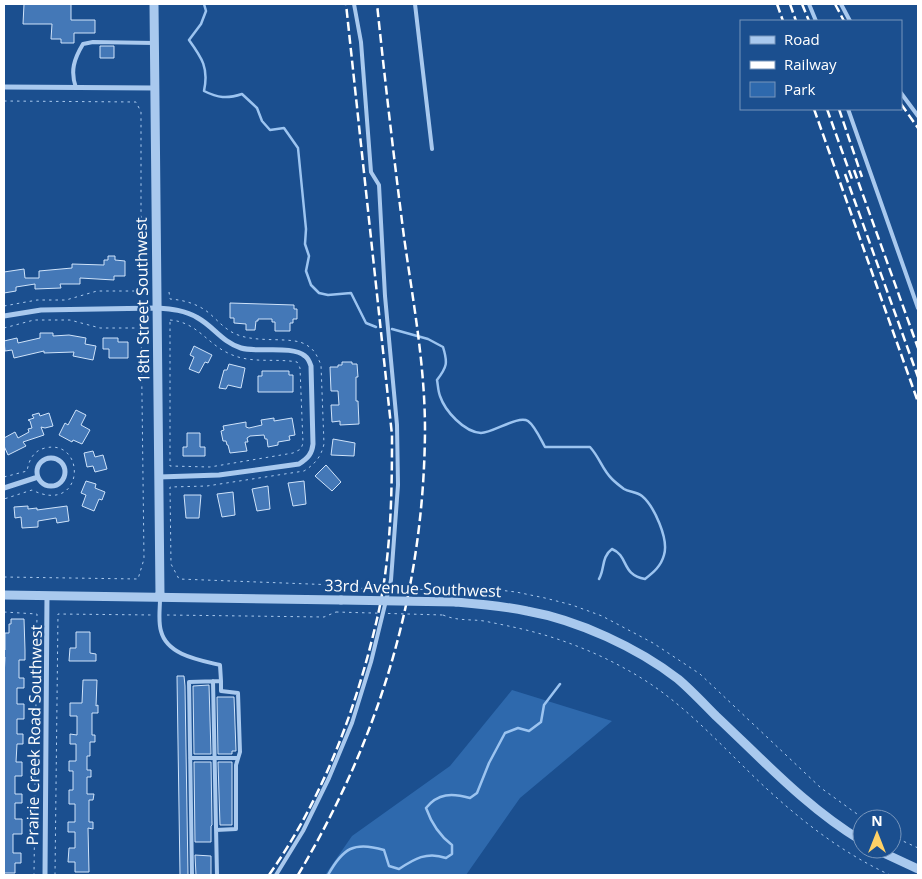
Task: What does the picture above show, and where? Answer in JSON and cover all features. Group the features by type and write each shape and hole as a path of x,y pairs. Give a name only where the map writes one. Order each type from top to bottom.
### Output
{"street":[{"name":"18th Street Southwest","path":"154,4 160,596"},
{"path":"4,87 154,88"},
{"path":"4,316 41,310 157,308 184,312 198,318 227,342 243,349 297,352 306,356 311,366 313,444 312,451 307,459 299,464 219,475 159,476"},
{"path":"47,459 55,460 64,469 63,478 57,485 48,486 40,481 38,477 38,468 47,459"},
{"path":"4,488 38,477"},
{"name":"33rd Avenue Southwest","path":"4,595 456,602 501,606 547,616 606,636 651,661 679,680 814,809 852,835"},
{"name":"Prairie Creek Road Southwest","path":"45,875 47,596"},
{"path":"896,859 918,869"}],"lane":[{"path":"276,875 304,831 352,723 371,662 391,580 398,485 397,425 385,296 379,185 371,172 361,42 354,4"},
{"path":"416,4 432,149"},
{"path":"809,4 816,20"},
{"path":"841,4 849,20"},
{"path":"76,88 72,72 75,60 83,44 93,42 154,43"},
{"path":"902,95 918,116"},
{"path":"848,110 918,308"},
{"path":"160,596 160,630 166,643 187,656 220,665 221,691 238,693 240,752 236,765 236,829 216,830"},
{"path":"214,681 217,875"},
{"path":"192,875 189,682 221,681"},
{"path":"190,758 238,758"}],"path":[{"path":"4,101 136,102 141,112 141,302"},
{"path":"4,306 37,300 66,300 97,291 141,291"},
{"path":"169,292 170,299 184,300 195,305 208,312 230,331 243,337 256,340 295,341 308,345 316,353 321,365 323,405 324,444 322,454 314,465 304,471 224,484 170,487 171,564 179,579 336,585 342,588 454,590"},
{"path":"4,577 138,579 144,559 141,316"},
{"path":"4,328 34,320 70,320 100,328 141,328"},
{"path":"170,320 181,321 196,329 230,354 246,359 296,362 300,368 303,443 301,449 293,453 210,466 170,466 170,320"},
{"path":"4,612 37,614 34,875"},
{"path":"55,875 58,614 324,617 336,612 443,615 453,620 482,621 544,635 615,663 673,699 767,789 822,836 845,851 890,875"},
{"path":"902,841 918,848"}],"green space":[{"path":"512,690 612,721 520,798 466,875 325,875 352,836 450,766"}],"building":[{"path":"24,4 71,4 71,20 95,20 95,33 74,33 74,43 61,43 61,39 51,39 52,24 23,24"},
{"path":"100,46 114,46 114,58 100,58"},
{"path":"108,256 115,256 115,260 125,261 125,276 114,276 114,280 80,278 80,284 60,284 61,288 35,289 35,284 16,287 16,291 4,293 4,272 24,269 25,278 39,278 39,271 72,268 72,264 104,265 104,260 108,260"},
{"path":"230,303 294,305 294,309 297,309 297,319 293,319 293,323 290,323 290,331 275,331 275,322 272,322 272,319 258,319 255,330 246,330 246,324 234,323 234,318 230,318"},
{"path":"40,333 53,333 53,336 69,335 86,338 85,344 96,346 93,360 73,356 74,352 44,353 44,351 14,358 12,350 5,351 4,341 17,338 18,343 40,338"},
{"path":"103,338 118,338 118,342 128,342 128,358 109,358 109,349 103,349"},
{"path":"194,346 212,355 208,363 205,362 199,373 189,369 194,357 190,355"},
{"path":"342,362 357,364 356,401 358,401 359,424 340,425 340,421 332,422 331,405 339,405 338,391 331,391 330,367 338,367 338,365 342,365"},
{"path":"229,364 245,368 241,388 228,385 226,389 219,388 224,370 227,370"},
{"path":"262,371 289,371 289,375 293,375 293,392 258,392 258,376 262,376"},
{"path":"76,410 86,415 81,425 90,430 82,444 73,440 72,442 59,435 65,423 68,425"},
{"path":"39,413 40,416 49,413 53,426 41,427 44,435 23,442 26,446 8,455 4,446 4,438 15,432 18,438 29,432 28,429 32,428 28,420 34,418 32,415"},
{"path":"274,418 274,421 292,418 295,435 289,436 290,440 278,442 278,445 268,447 267,439 265,439 264,435 250,436 247,438 248,442 245,442 247,451 230,453 226,441 223,441 221,431 224,430 223,426 246,422 246,427 249,428 262,425 261,420"},
{"path":"187,433 200,433 200,447 205,447 205,456 183,456 183,447 187,447"},
{"path":"333,439 355,443 354,456 331,455"},
{"path":"93,451 95,457 103,455 107,469 95,472 93,466 87,467 84,453"},
{"path":"326,465 341,482 332,491 315,476"},
{"path":"86,481 96,484 95,488 105,492 102,500 99,499 94,511 82,506 86,495 81,493"},
{"path":"304,481 306,504 293,506 288,483"},
{"path":"268,486 270,509 257,511 252,489"},
{"path":"233,492 235,515 222,517 217,494"},
{"path":"184,495 201,495 199,518 186,518"},
{"path":"28,506 28,509 37,508 37,510 67,506 69,521 57,523 56,518 38,521 38,527 22,528 21,517 15,518 14,507"},
{"path":"11,619 24,619 25,660 19,660 19,678 24,678 24,688 17,688 17,704 24,704 24,719 17,719 17,734 23,734 23,744 17,744 16,762 22,762 22,776 15,776 15,794 22,794 22,803 15,803 15,819 22,819 22,834 13,834 13,853 21,853 21,863 15,863 15,873 4,873 4,650 5,633 9,633"},
{"path":"76,632 90,632 90,653 96,654 96,661 69,661 70,648 76,648"},
{"path":"177,676 184,676 185,686 188,875 180,875"},
{"path":"83,680 97,680 96,706 98,705 98,713 92,713 92,735 95,735 95,742 90,742 90,756 87,756 87,770 91,770 91,777 87,777 87,794 94,794 93,800 89,800 89,822 93,822 93,829 88,828 89,872 75,872 75,862 68,862 69,848 75,848 75,832 68,832 68,822 75,822 75,804 69,804 69,790 73,790 73,771 69,771 69,761 76,761 76,744 70,744 70,734 77,735 77,716 70,716 70,703 82,703"},
{"path":"209,685 211,754 194,754 193,686"},
{"path":"217,697 234,697 236,751 232,751 232,754 218,754"},
{"path":"194,762 211,762 211,842 195,842"},
{"path":"218,762 232,762 232,825 220,825"},
{"path":"195,855 211,856 211,875 196,875"}],"waterway":[{"path":"204,4 206,11 201,24 189,40 198,52 205,70 204,91 223,97 242,94 257,108 262,121 270,130 284,128 298,148 306,229 305,244 309,256 306,271 311,285 319,293 328,295 351,293 366,323 376,327"},
{"path":"392,329 428,339 443,347 446,365 437,380 439,392 446,408 462,425 481,433 518,420 528,421 545,447 590,447 613,480 624,489 642,496 647,501 656,515 664,540 664,555 659,566 645,579 637,577 628,570 621,556 612,549 606,556 599,579"},
{"path":"328,875 344,853 357,847 365,846 384,850 389,866 399,869 421,857 433,855 446,858 452,854 452,845 436,828 426,808 435,799 446,795 470,798 477,793 489,763 505,733 518,728 529,731 541,722 544,705 560,684"}],"railway":[{"path":"269,875 306,815 348,720 369,653 382,596 388,550 392,435 346,4"},
{"path":"298,875 327,823 352,770 374,716 392,661 406,605 416,548 423,490 425,430 421,357 400,208 377,4"},
{"path":"777,4 783,20"},
{"path":"790,4 796,20"},
{"path":"802,4 809,20"},
{"path":"835,4 843,20"},
{"path":"902,105 918,128"},
{"path":"814,110 918,402"},
{"path":"827,110 852,179"},
{"path":"839,110 862,177"},
{"path":"854,170 918,348"},
{"path":"845,174 918,377"}]}
